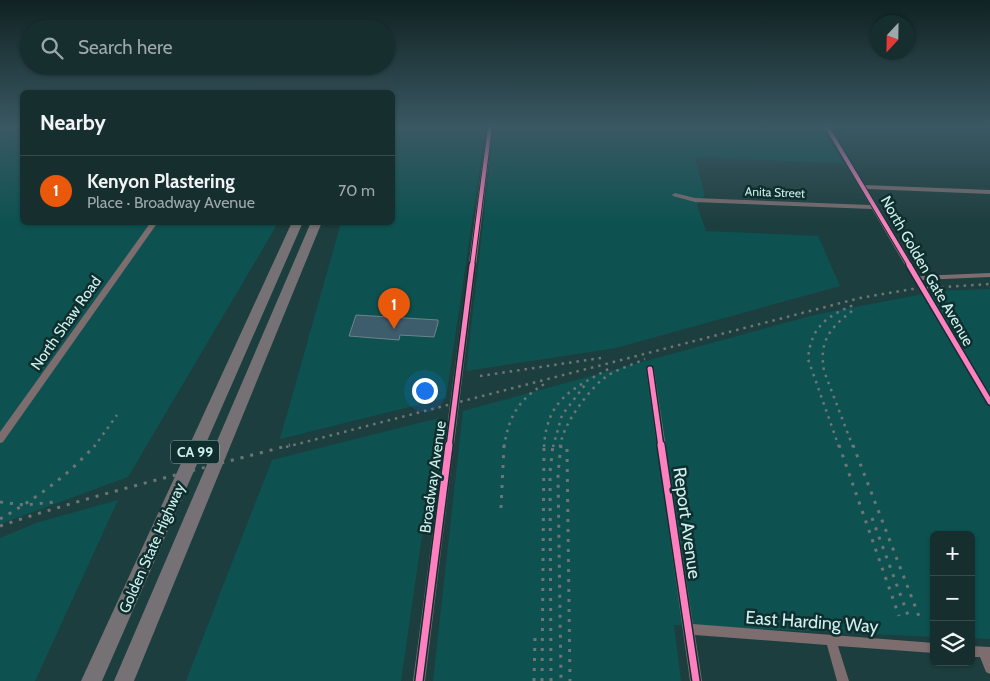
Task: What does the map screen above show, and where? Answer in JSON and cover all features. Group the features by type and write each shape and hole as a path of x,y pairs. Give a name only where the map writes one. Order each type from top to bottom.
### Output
{"highway":[{"name":"Golden State Highway","path":"91,681 297,225"},
{"name":"Golden State Highway","path":"124,681 316,225"}],"street":[{"name":"Broadway Avenue","path":"419,681 486,159"},
{"name":"North Golden Gate Avenue","path":"847,159 990,402"},
{"path":"864,187 990,192"},
{"name":"Anita Street","path":"675,195 695,200 875,207"},
{"name":"North Shaw Road","path":"0,439 153,225"},
{"path":"916,278 990,274"},
{"name":"Report Avenue","path":"650,369 696,681"},
{"name":"East Harding Way","path":"688,629 930,648"},
{"path":"831,641 843,681"},
{"path":"987,652 990,668"}],"shaded area":[{"path":"0,159 20,159 20,225 277,225 128,477 0,524"},
{"path":"395,159 481,159 446,398 280,439 340,225 395,225"},
{"path":"490,159 695,159 705,195 697,205 706,231 818,236 840,286 616,348 466,371"},
{"path":"718,159 840,159 843,163"},
{"path":"990,289 990,639 975,638 975,531 930,531 930,637 674,625 681,681 433,681 463,411 814,315 939,291"},
{"path":"439,418 401,681 186,681 272,460"},
{"path":"118,500 35,681 0,681 0,538 36,523"}],"building":[{"path":"356,315 438,320 438,323 434,337 400,335 399,340 349,336"}],"railway":[{"path":"286,447 860,298 912,289 990,284"},
{"path":"839,447 808,359 813,338 822,324 837,313 856,304"},
{"path":"852,311 837,324 828,336 823,352 823,361 824,371 853,447"},
{"path":"480,376 601,358"},
{"path":"560,447 565,429 570,420 597,385 612,373 645,359"},
{"path":"544,447 546,430 556,406 574,389 610,368"},
{"path":"504,447 512,417 517,409 529,395 546,383"},
{"path":"553,447 562,415 585,385"},
{"path":"94,447 117,415"},
{"path":"23,505 74,467 95,445"},
{"path":"0,526 108,493 290,445"},
{"path":"501,508 504,445"},
{"path":"542,681 544,445"},
{"path":"551,681 550,472 553,445"},
{"path":"561,445 558,474 561,681"},
{"path":"839,445 899,616"},
{"path":"853,445 920,619"},
{"path":"567,449 570,681"},
{"path":"0,502 23,505"},
{"path":"23,505 54,502"},
{"path":"0,519 23,505"},
{"path":"872,518 909,618"},
{"path":"534,681 535,638"}],"cycle path":[{"path":"419,681 486,159"},
{"path":"846,159 990,402"},
{"path":"650,369 696,681"}],"place":[{"name":"Kenyon Plastering","path":"394,329"}]}
